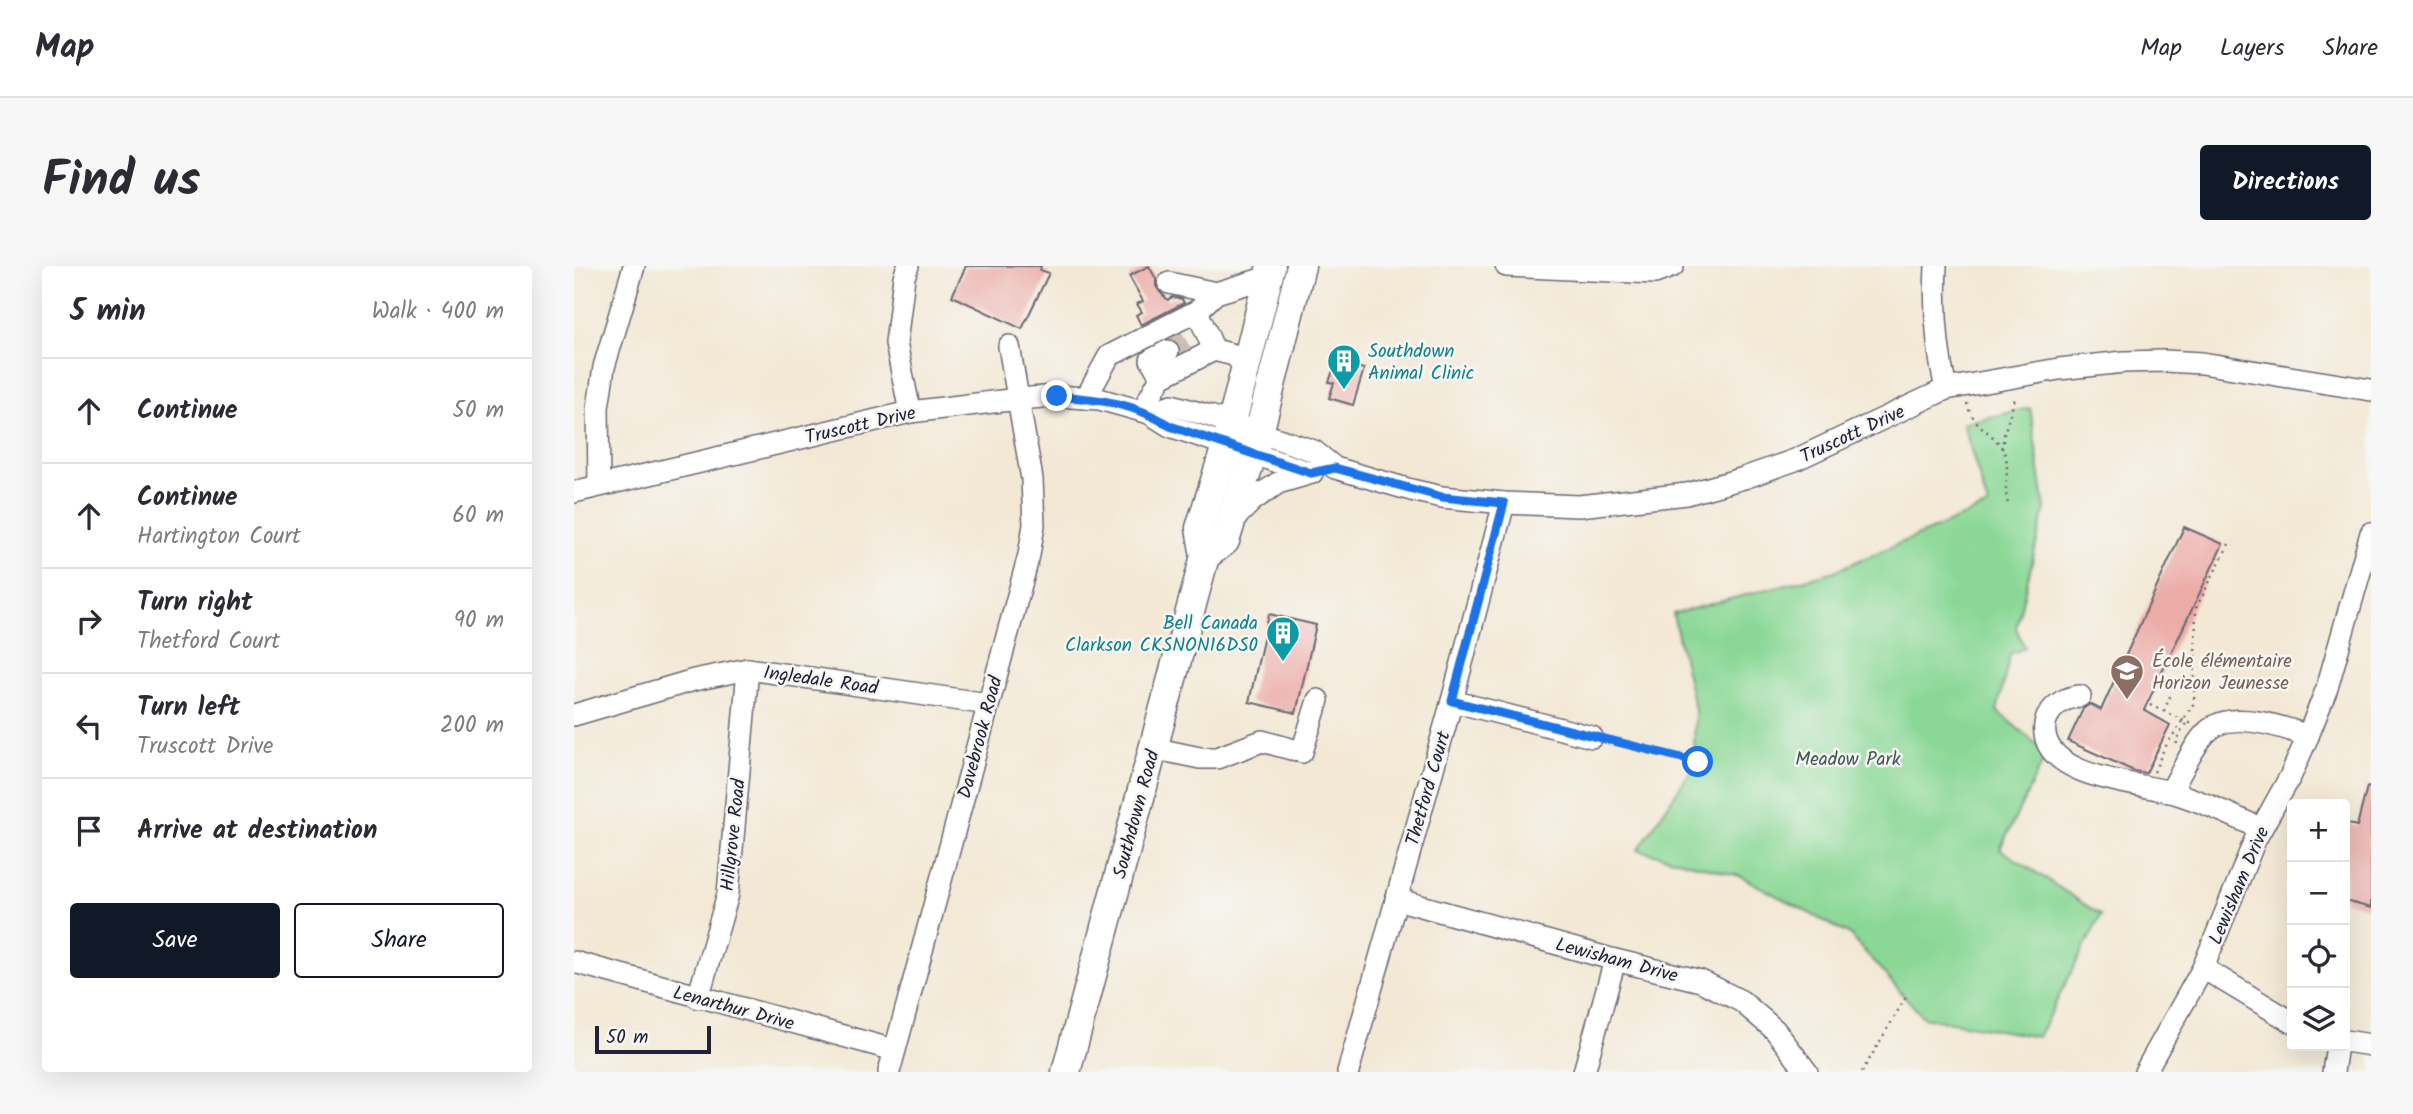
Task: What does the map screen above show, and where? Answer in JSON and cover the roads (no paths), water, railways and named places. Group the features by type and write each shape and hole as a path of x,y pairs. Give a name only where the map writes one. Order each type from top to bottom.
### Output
{"main road":[{"name":"Southdown Road","path":"1205,556 1225,541 1256,444 1301,266"},
{"name":"Southdown Road","path":"1066,1072 1205,556 1200,528 1228,434 1270,271"}],"street":[{"path":"599,485 598,408 604,367 634,266"},
{"path":"908,266 904,277 895,343 910,412"},
{"path":"1506,266 1655,273 1673,266"},
{"path":"1937,266 1935,292 1938,354 1954,387"},
{"path":"1086,398 1109,356 1197,311 1216,293 1270,271"},
{"path":"1169,283 1216,293"},
{"path":"1197,311 1203,340"},
{"path":"1140,340 1160,363"},
{"path":"1203,340 1234,355 1245,366"},
{"path":"1146,412 1160,363 1203,340"},
{"name":"Davebrook Road","path":"888,1072 1029,555 1034,525 1032,479 1009,346"},
{"name":"Truscott Drive","path":"1256,444 1314,451 1335,468 1442,497 1579,506 1687,494 1795,460 1954,387 2020,374 2124,362 2164,361 2202,363 2371,390"},
{"name":"Truscott Drive","path":"574,492 910,412 1057,396 1099,399 1146,412 1170,426 1228,434 1256,444 1311,473 1335,468"},
{"path":"1231,522 1253,500 1278,483 1311,473"},
{"name":"Thetford Court","path":"1348,1072 1452,701 1504,503"},
{"name":"Lewisham Drive","path":"2145,1072 2203,968 2236,882 2308,736 2327,688 2371,533"},
{"name":"Ingledale Road","path":"574,715 694,680 748,669 988,704"},
{"name":"Hillgrove Road","path":"698,998 728,894 748,669"},
{"path":"2080,696 2067,698 2054,706 2045,719 2046,741 2055,755 2074,768 2118,782 2170,792 2223,810 2261,829"},
{"path":"1152,748 1199,758 1217,758 1262,741 1302,752 1318,700"},
{"path":"1452,701 1591,737"},
{"path":"2170,792 2206,732 2225,721 2238,719 2308,736"},
{"name":"Lewisham Drive","path":"1395,899 1701,981 1741,1001 1775,1030 1807,1072"},
{"path":"1584,1072 1615,960"},
{"name":"Lenarthur Drive","path":"574,962 894,1051"},
{"path":"2203,968 2287,1019"},
{"path":"2350,1042 2371,1045"},
{"path":"2333,1072 2336,1051"}],"tunnel":[{"path":"1168,351 1187,340"}],"place":[{"name":"Southdown Animal Clinic","path":"1344,391"},
{"name":"Bell Canada Clarkson CKSNON16DS0","path":"1283,663"},
{"name":"École élémentaire Horizon Jeunesse","path":"2127,701"}],"park label":[{"name":"Meadow Park","path":"1848,758"}]}
